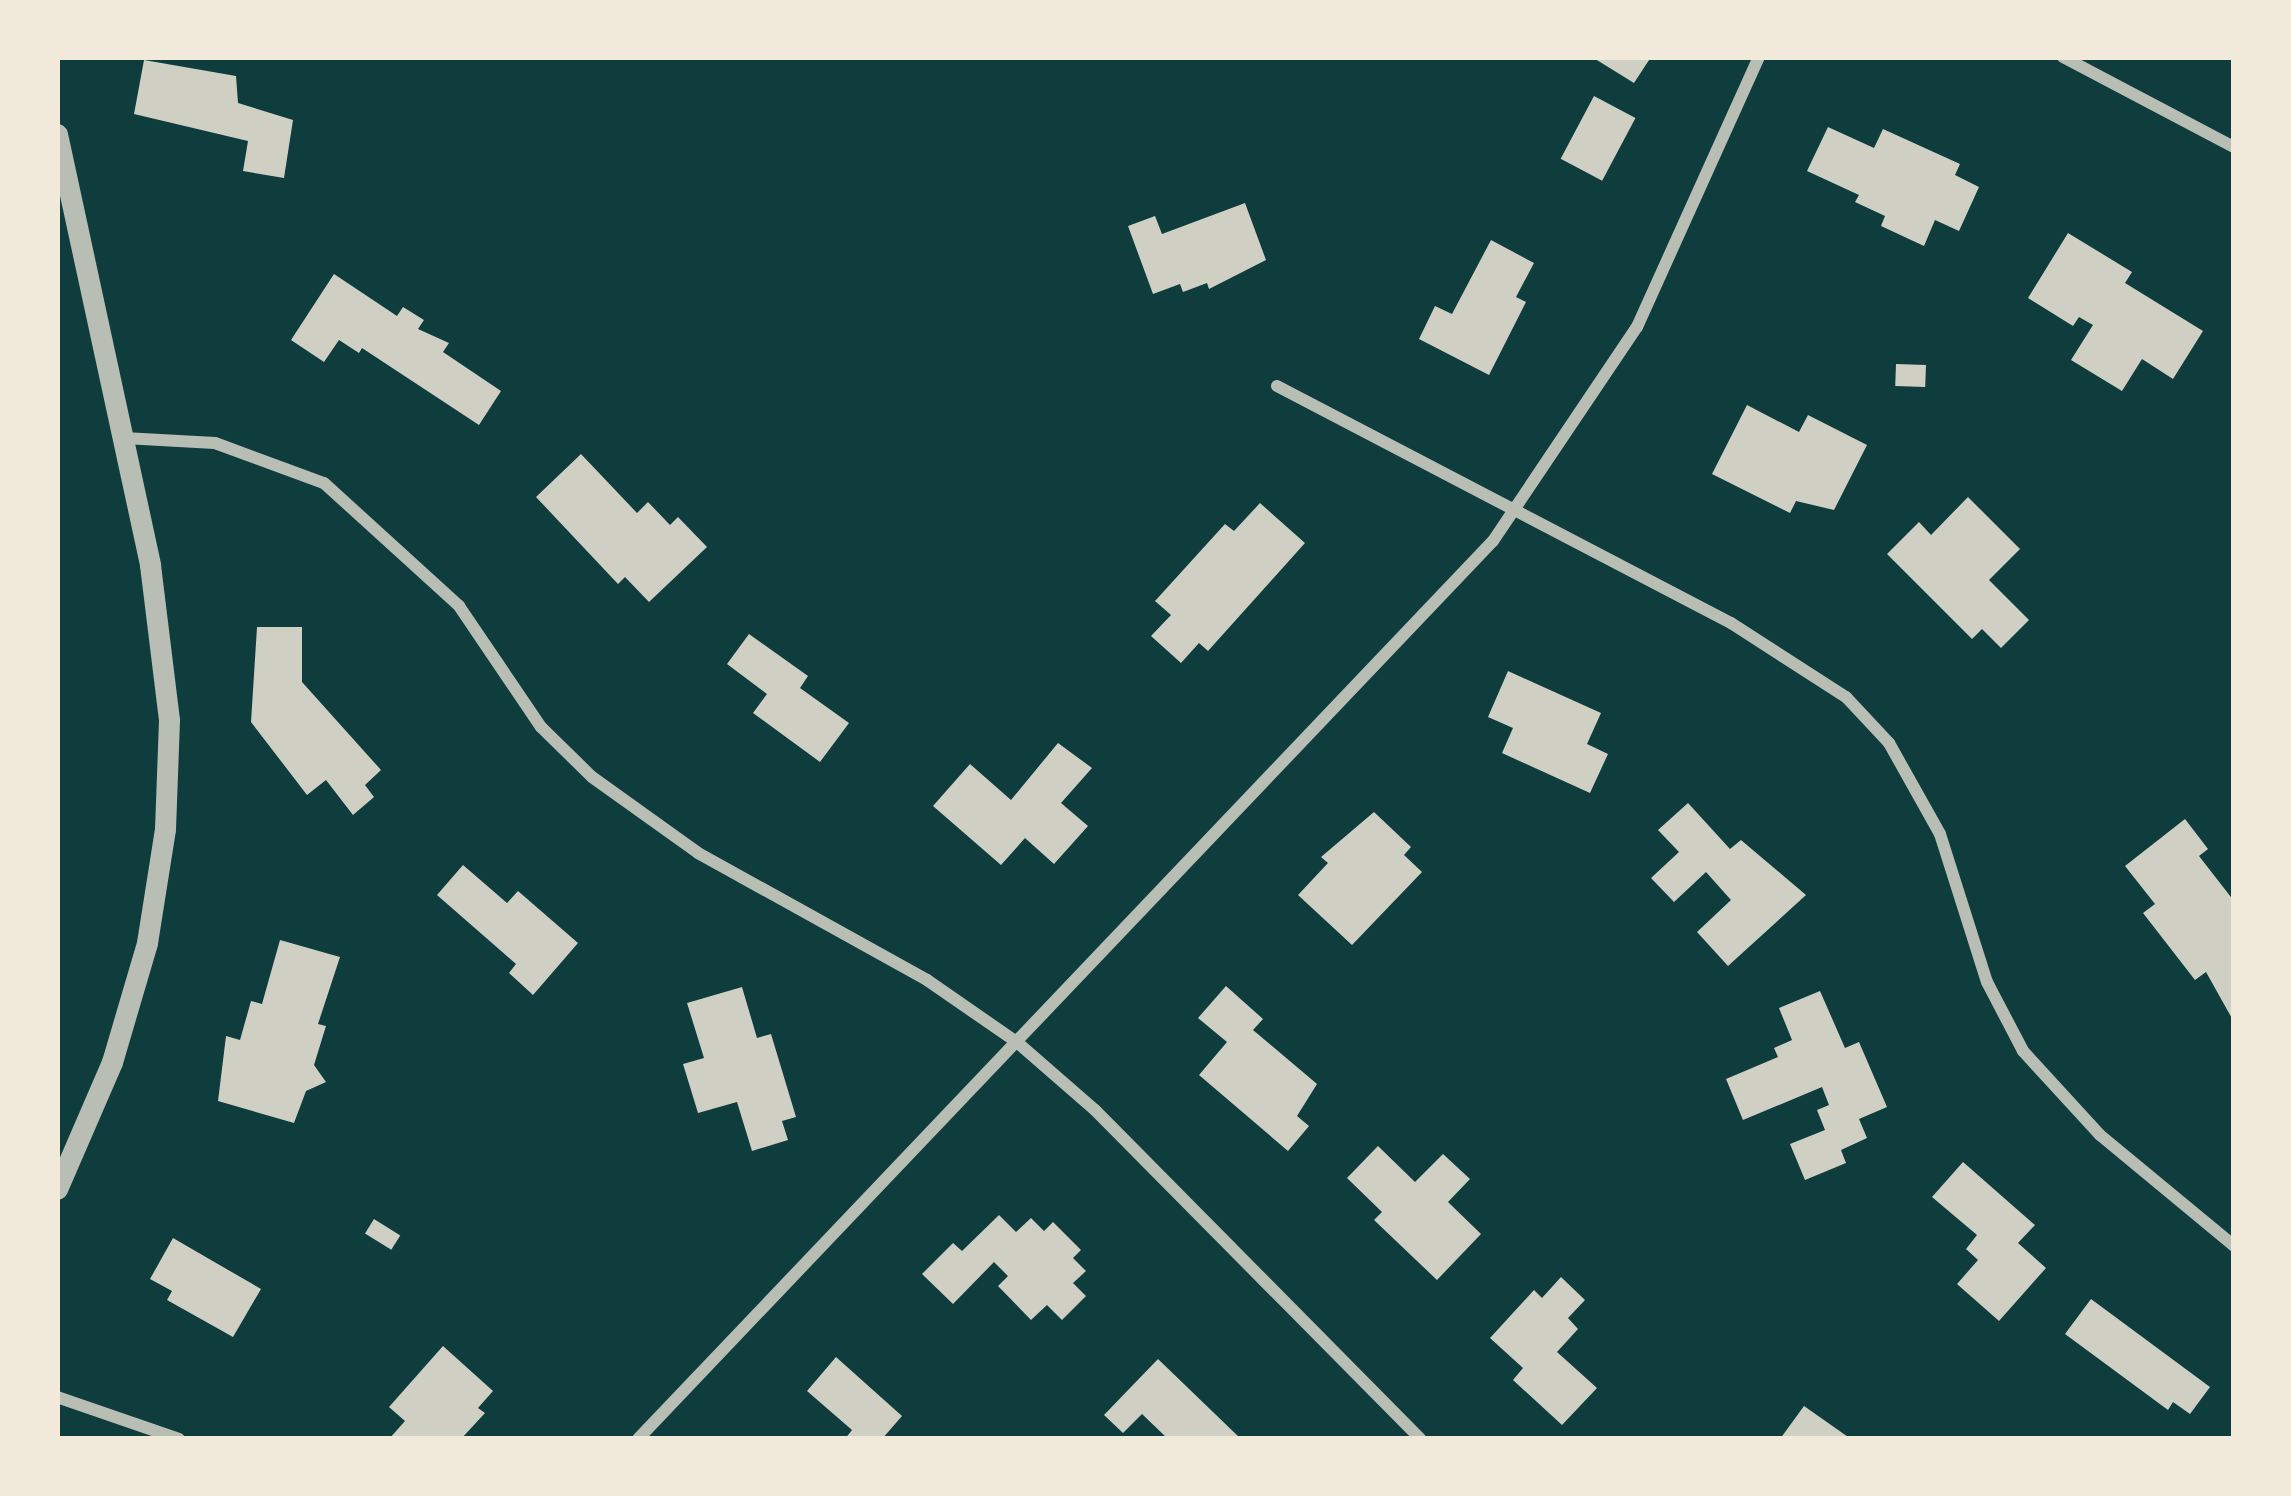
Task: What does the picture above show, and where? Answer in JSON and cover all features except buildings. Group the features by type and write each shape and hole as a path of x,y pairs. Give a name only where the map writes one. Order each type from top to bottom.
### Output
{"street":[{"path":"638,1439 1514,513 1637,327 1759,57"},
{"path":"2062,57 2234,147"},
{"path":"57,134 124,438 165,658 165,829 122,1032 57,1189"},
{"path":"1276,386 1731,623 1846,697 1889,742 1940,834 1970,940 2024,1051 2100,1135 2234,1246"},
{"path":"124,438 215,442 324,483 459,606 542,727 592,777 698,854 927,980 1018,1042 1421,1439"},
{"path":"57,1397 179,1439"}]}
